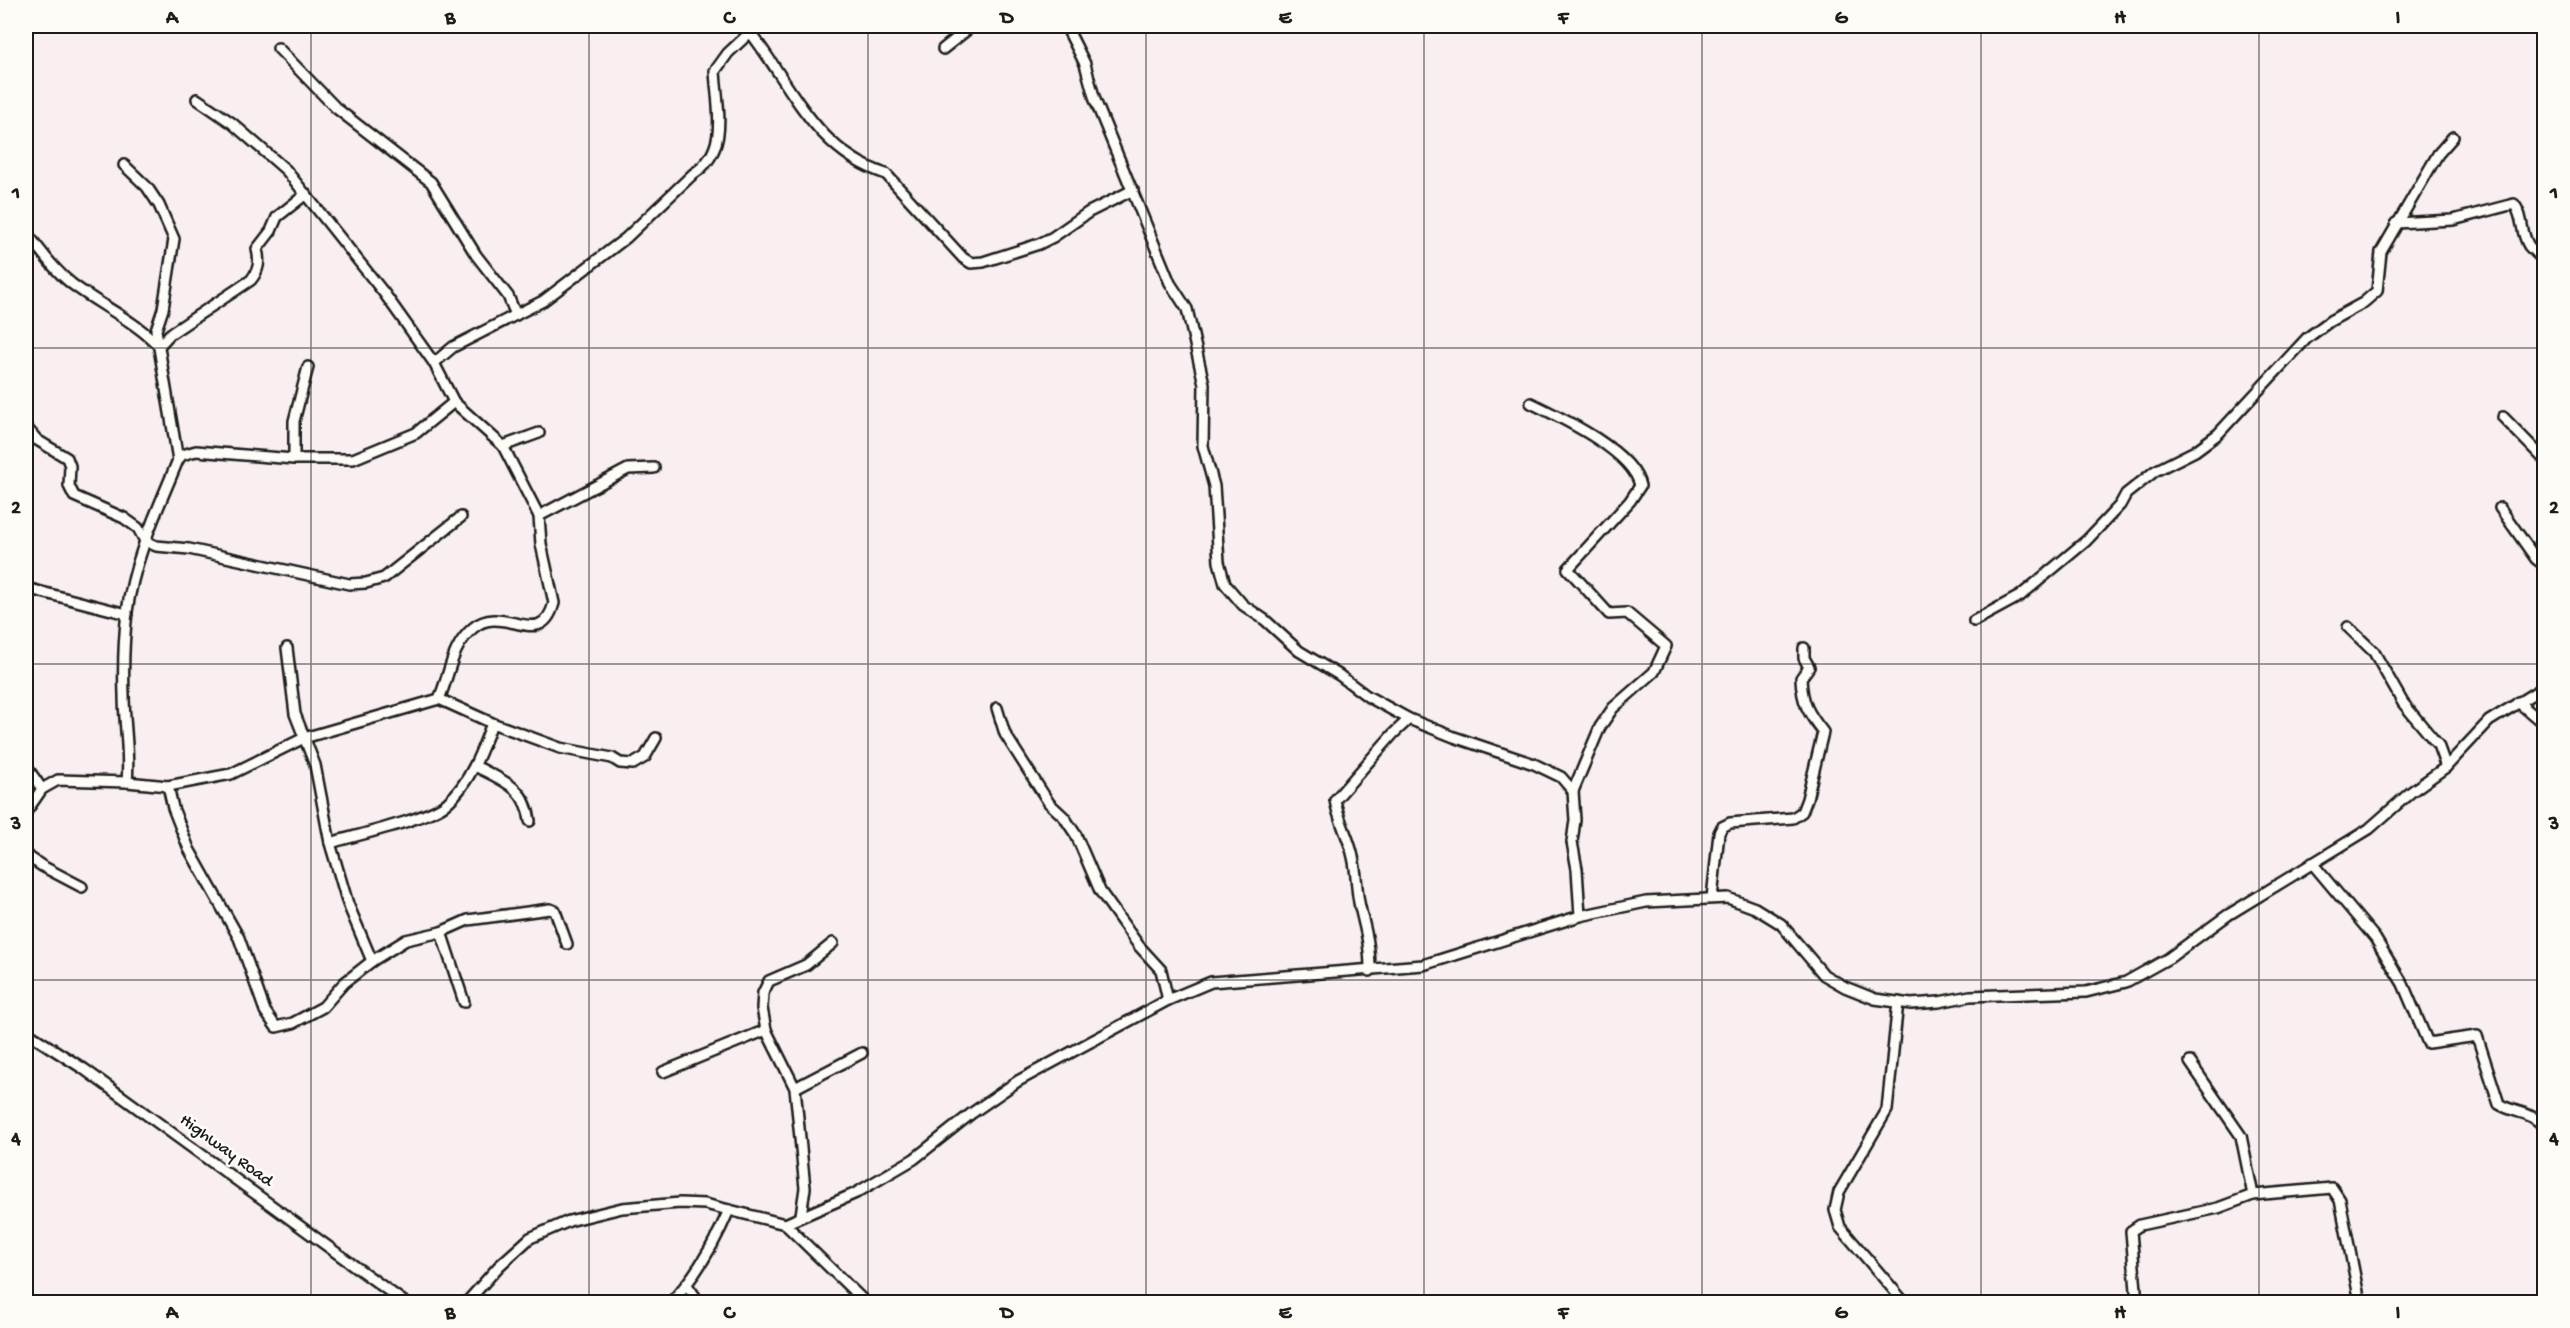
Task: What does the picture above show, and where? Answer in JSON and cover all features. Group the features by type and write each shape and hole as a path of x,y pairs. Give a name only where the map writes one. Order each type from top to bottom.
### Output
{"street":[{"path":"943,49 972,26"},
{"path":"1066,26 1085,64 1095,100 1170,283 1187,309 1204,384 1203,446 1214,486 1218,562 1225,584 1243,605 1265,620 1299,651 1339,675 1367,696 1409,719 1534,764 1560,777 1573,791"},
{"path":"434,363 453,347 543,301 626,238 693,174 706,166 716,148 720,113 715,71 728,53 754,28 813,125 841,151 875,171 886,174 963,258 971,263 983,262 1039,244 1089,212 1133,190"},
{"path":"278,48 336,108 431,182 476,255 508,296 516,315"},
{"path":"197,99 232,123 286,170 306,194 434,363 454,402 503,446 539,516 541,544 554,603 552,613 545,623 536,627 501,619 487,620 474,626 454,654 446,685 439,699"},
{"path":"1974,621 2020,596 2086,541 2120,505 2126,494 2155,471 2196,451 2218,435 2307,338 2330,321 2363,303 2377,291 2381,252 2438,154 2453,137"},
{"path":"124,165 147,187 159,205 174,239 163,309 156,330 178,460"},
{"path":"159,346 170,334 251,280 258,272 257,249 271,231 277,217 306,194"},
{"path":"2396,223 2453,220 2514,204 2520,211 2525,236 2530,247 2544,260"},
{"path":"26,232 71,284 109,306 159,346"},
{"path":"294,459 294,421 308,367"},
{"path":"127,782 129,766 124,695 127,614 133,577 145,540 178,460 183,455 196,451 294,459 353,459 416,433 454,402"},
{"path":"1531,403 1589,434 1629,465 1638,477 1640,486 1630,501 1568,569 1609,614 1628,613 1666,646 1654,672 1613,708 1600,727 1573,791 1575,820 1572,842 1577,869 1580,916"},
{"path":"2503,417 2544,459"},
{"path":"26,427 38,440 67,458 70,466 69,486 74,496 124,518 138,528 145,540 156,546 189,549 349,584 366,583 384,578 461,517"},
{"path":"503,446 539,433"},
{"path":"539,516 628,469 654,468"},
{"path":"2500,508 2536,559 2544,565"},
{"path":"26,588 127,614"},
{"path":"2348,627 2374,652 2403,703 2438,745 2446,767"},
{"path":"287,648 295,714 315,765 330,843 348,904 372,961"},
{"path":"1712,898 1719,833 1722,827 1730,823 1793,818 1802,812 1807,799 1823,732 1807,711 1802,692 1801,678 1809,667 1804,658 1804,648"},
{"path":"785,1224 801,1215 856,1193 914,1159 972,1113 1018,1081 1168,1000 1211,982 1423,965 1519,937 1580,916 1646,902 1728,898 1755,908 1780,924 1824,975 1845,987 1875,999 1898,1002 1939,1002 1997,994 2047,995 2086,992 2126,982 2169,958 2228,915 2369,829 2411,792 2446,767 2489,721 2544,687"},
{"path":"26,812 42,789 58,780 168,786 231,774 304,738 439,699 492,723 560,748 633,764 645,757 656,738"},
{"path":"2518,702 2544,724"},
{"path":"997,708 1005,734 1049,803 1064,817 1076,835 1100,891 1139,946 1161,970 1168,1000"},
{"path":"1370,971 1370,942 1360,908 1353,857 1346,831 1337,815 1335,800 1409,719"},
{"path":"330,843 418,817 447,804 475,766 492,723"},
{"path":"26,766 42,789"},
{"path":"475,766 508,784 522,795 529,810 530,821"},
{"path":"168,786 173,808 189,849 239,938 265,1011 276,1026 293,1023 322,1007 344,983 372,961 406,940 441,932 468,920 545,908 555,911 567,944"},
{"path":"26,855 42,866 82,886"},
{"path":"2312,863 2375,938 2403,984 2428,1044 2477,1036 2499,1104 2532,1115 2540,1121 2544,1128"},
{"path":"441,932 464,1002"},
{"path":"801,1215 805,1188 795,1088 766,1030 762,1008 763,993 769,981 806,965 834,943"},
{"path":"1898,1002 1887,1110 1839,1192 1835,1210 1840,1227 1904,1302"},
{"path":"663,1072 766,1030"},
{"name":"Highway Road","path":"26,1032 84,1069 404,1302"},
{"path":"795,1088 862,1053"},
{"path":"2190,1062 2241,1136 2253,1195"},
{"path":"2138,1302 2131,1231 2140,1225 2218,1208 2253,1195 2332,1188 2340,1200 2360,1302"},
{"path":"467,1302 499,1266 530,1238 569,1221 622,1208 653,1204 705,1204 785,1224 865,1302"},
{"path":"671,1302 687,1286 720,1231 729,1210"},
{"path":"687,1286 699,1302"}]}
